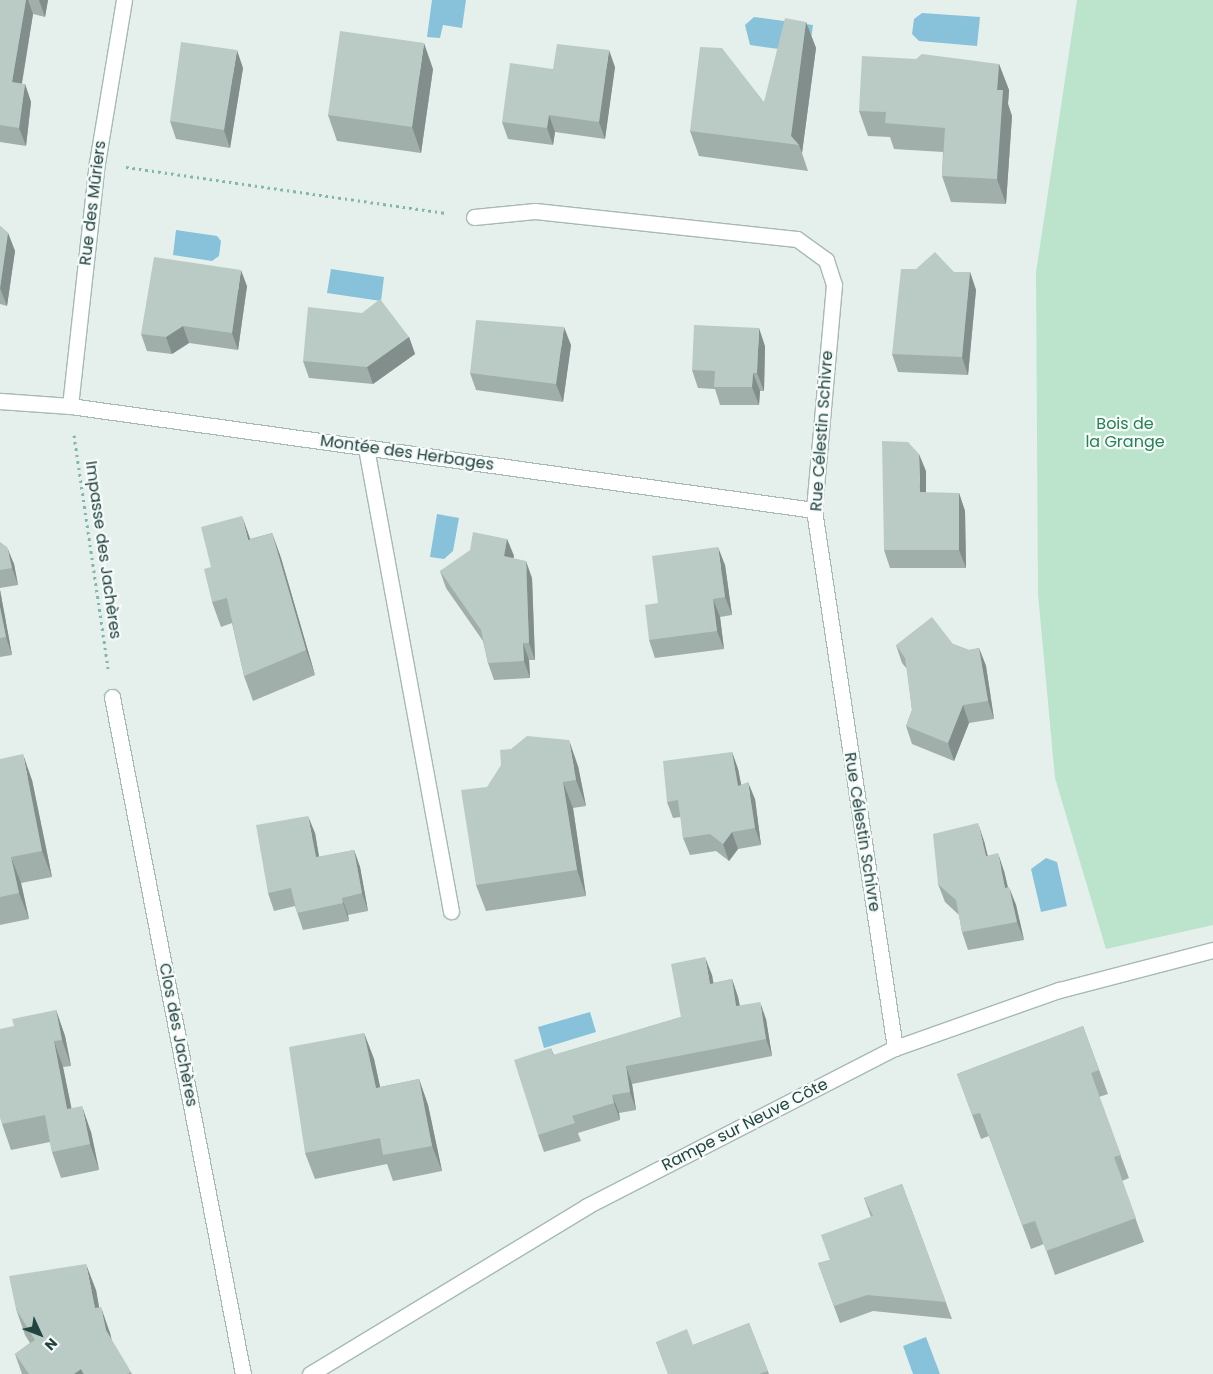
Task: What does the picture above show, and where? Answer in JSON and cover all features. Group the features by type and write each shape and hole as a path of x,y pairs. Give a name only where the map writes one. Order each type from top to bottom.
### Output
{"street":[{"name":"Rue des Mûriers","path":"70,406 97,163 124,0"},
{"name":"Rue Célestin Schivre","path":"474,217 535,211 797,239 826,260 834,285 814,510 895,1048"},
{"name":"Montée des Herbages","path":"0,401 70,406 814,510"},
{"path":"366,448 451,911"},
{"name":"Clos des Jachères","path":"112,697 243,1374"},
{"name":"Rampe sur Neuve Côte","path":"310,1374 587,1206 895,1048 1059,990 1213,950"}],"path":[{"path":"97,163 474,217"},
{"name":"Impasse des Jachères","path":"70,406 112,697"}],"green space":[{"name":"Bois de la Grange","path":"1077,0 1213,0 1213,925 1106,949 1055,778 1038,594 1036,272"}],"water":[{"path":"432,0 466,0 462,28 443,25 440,38 427,37"},
{"path":"922,13 980,17 977,46 919,41 912,34 914,19"},
{"path":"754,17 813,25 809,53 750,45 745,25"},
{"path":"176,230 217,236 221,241 219,256 212,261 173,255"},
{"path":"331,269 384,277 381,301 327,293"},
{"path":"437,514 459,518 453,551 444,559 430,557"},
{"path":"1046,858 1057,862 1067,906 1041,912 1031,869"},
{"path":"590,1012 596,1032 544,1048 538,1027"},
{"path":"926,1337 940,1374 913,1374 903,1346"}],"building":[{"path":"0,0 26,0 12,82 25,84 19,128 0,125"},
{"path":"785,18 806,22 791,136 799,145 690,131 700,47 722,48 764,102"},
{"path":"340,31 424,43 412,127 328,115"},
{"path":"181,42 237,50 224,130 170,121"},
{"path":"557,44 609,50 599,122 549,115 547,128 502,122 510,63 553,69"},
{"path":"922,54 999,64 997,90 1003,90 997,179 942,176 945,128 885,123 886,112 859,111 862,56 916,59"},
{"path":"0,226 8,233 0,288"},
{"path":"935,252 954,272 970,272 962,357 892,354 901,269 916,269"},
{"path":"154,257 241,270 232,333 183,326 166,337 141,334"},
{"path":"380,299 409,337 367,367 303,361 308,307 362,313"},
{"path":"476,320 564,327 556,384 470,373"},
{"path":"694,325 759,328 757,373 753,373 752,387 714,387 715,371 692,370"},
{"path":"882,441 908,442 919,454 920,492 959,493 959,550 884,550"},
{"path":"242,516 248,540 272,533 306,650 244,676 227,598 212,602 204,569 211,567 201,527"},
{"path":"473,532 507,539 504,556 526,561 529,643 523,643 524,661 488,663 481,630 440,571 470,550"},
{"path":"0,542 7,547 12,568 0,570"},
{"path":"718,547 725,597 713,599 717,631 649,640 645,605 658,603 652,556"},
{"path":"0,607 6,637 0,638"},
{"path":"932,617 953,644 969,650 979,648 988,701 963,705 948,743 906,726 912,710 905,658 896,645"},
{"path":"527,736 569,740 576,780 563,782 577,870 476,885 461,790 487,787 501,765 500,750 511,749"},
{"path":"732,752 738,786 748,782 755,828 732,832 723,844 710,834 683,838 678,800 667,802 663,761"},
{"path":"23,754 42,851 11,857 19,893 0,897 0,759"},
{"path":"308,816 316,857 354,850 362,893 342,898 343,903 297,913 291,888 268,893 256,825"},
{"path":"978,823 986,856 998,853 1005,888 1009,887 1017,922 962,932 956,900 938,884 933,834"},
{"path":"705,957 710,984 732,979 736,1006 760,1002 766,1039 626,1066 630,1092 612,1095 614,1103 572,1116 575,1123 538,1135 514,1060 551,1048 553,1055 681,1017 671,964"},
{"path":"56,1010 62,1040 54,1041 67,1109 82,1106 90,1144 52,1152 45,1115 2,1124 0,1118 0,1029 14,1026 12,1019"},
{"path":"1083,1026 1099,1070 1091,1073 1121,1155 1114,1157 1136,1218 1046,1251 1035,1221 1022,1225 980,1113 972,1115 957,1074"},
{"path":"364,1033 376,1088 419,1079 432,1146 383,1155 380,1138 305,1153 289,1047"},
{"path":"902,1184 946,1302 867,1295 834,1306 818,1263 830,1260 821,1235 873,1216 864,1198"},
{"path":"86,1264 95,1308 101,1307 106,1330 131,1372 127,1374 84,1374 81,1369 74,1374 29,1374 15,1354 35,1340 16,1309 9,1276"},
{"path":"749,1323 768,1371 759,1374 668,1374 656,1342 687,1329 693,1345"}]}
